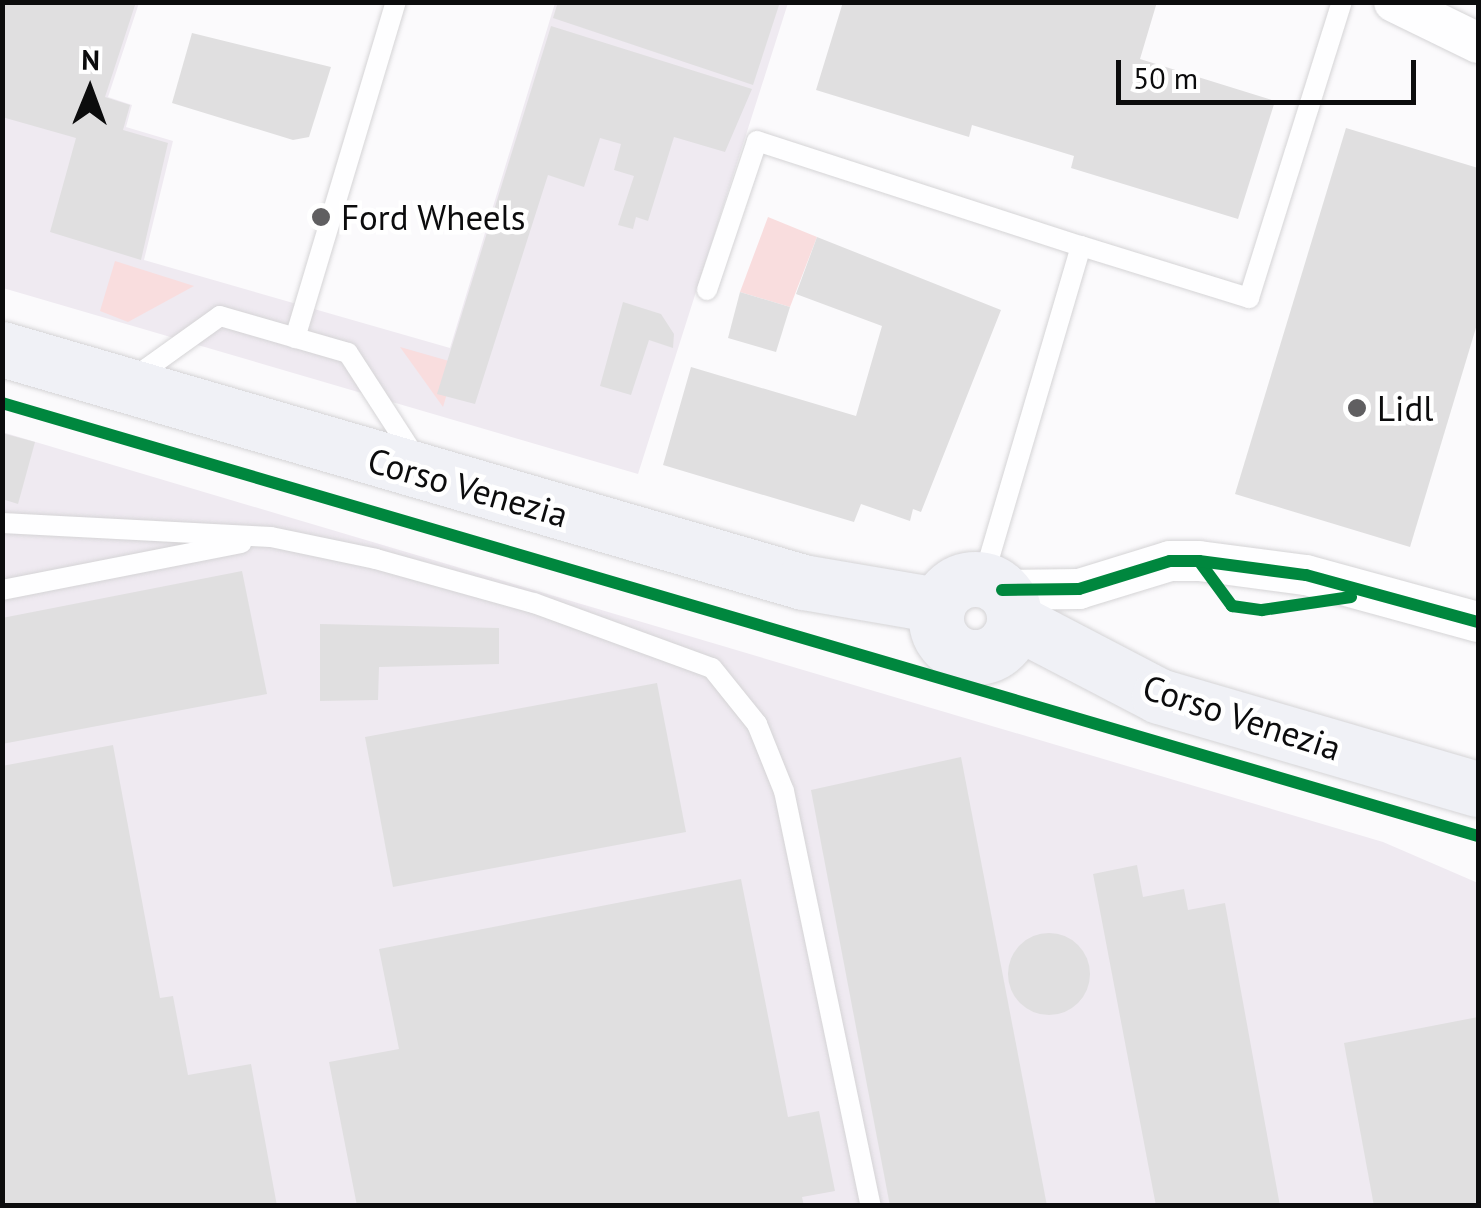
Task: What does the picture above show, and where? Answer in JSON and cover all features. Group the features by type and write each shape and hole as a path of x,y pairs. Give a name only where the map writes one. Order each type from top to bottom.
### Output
{"main road":[{"name":"Corso Venezia","path":"2,350 802,582 984,599 1159,696 1478,790"}],"street":[{"path":"1394,2 1478,43"},
{"path":"984,599 1079,589 1170,561 1199,561 1306,575 1478,622"}],"lane":[{"path":"295,338 396,2"},
{"path":"708,290 757,141 1250,298 1342,2"},
{"path":"984,599 1082,246"},
{"path":"122,385 220,316 348,353 428,476"},
{"path":"2,523 266,541 551,608 672,648 730,684 768,745 798,842 871,1206"},
{"path":"2,590 266,541"}],"shaded area":[{"path":"2,3 139,3 108,97 132,105 126,127 173,141 144,260 450,348 555,3 788,3 638,474 3,288"},
{"path":"768,217 817,237 790,307 740,292"},
{"path":"115,261 194,286 128,322 100,311"},
{"path":"400,347 456,363 443,407"},
{"path":"2,432 1383,842 1478,883 1478,1205 3,1205"}],"building":[{"path":"2,2 136,2 105,97 130,105 123,130 168,143 141,260 50,232 76,138 2,117"},
{"path":"558,2 780,2 753,85 553,18"},
{"path":"843,2 1157,2 1140,59 1275,101 1238,219 1071,168 1074,156 972,125 969,137 816,90"},
{"path":"551,26 752,89 725,152 674,137 648,221 636,217 633,229 618,225 634,176 614,170 621,144 600,138 584,187 548,175 475,404 437,394"},
{"path":"192,33 331,67 309,137 293,140 172,103"},
{"name":"Lidl","path":"1346,128 1478,168 1478,321 1410,547 1235,494"},
{"path":"817,237 1001,310 921,512 913,509 910,521 861,504 854,522 663,465 691,367 856,416 882,326 796,294"},
{"path":"740,292 790,307 776,352 728,338"},
{"path":"623,302 661,314 674,334 673,348 649,340 631,395 600,386"},
{"path":"2,433 35,442 18,504 2,499"},
{"path":"242,571 267,694 2,744 2,618"},
{"path":"320,624 499,628 499,664 379,667 378,700 320,701"},
{"path":"657,683 686,832 393,887 365,737"},
{"path":"113,745 160,998 173,996 188,1075 251,1064 277,1206 2,1206 2,766"},
{"path":"961,757 1047,1206 890,1206 811,790"},
{"path":"1137,865 1143,897 1184,889 1188,910 1225,903 1280,1206 1156,1206 1093,874"},
{"path":"741,879 788,1117 819,1111 835,1191 802,1197 804,1206 357,1206 329,1062 399,1049 379,949"},
{"path":"1049,933 1065,936 1078,945 1087,958 1087,990 1078,1003 1065,1012 1049,1015 1033,1012 1020,1003 1011,990 1008,974 1011,958 1020,945 1033,936"},
{"path":"1478,1017 1478,1205 1374,1206 1344,1043"}],"cycle path":[{"path":"2,403 1478,836"},
{"path":"1002,590 1079,589 1170,561 1199,561 1306,575 1478,622"},
{"path":"1199,561 1232,606 1262,610 1351,597"}],"place":[{"name":"Ford Wheels","path":"321,217"},
{"name":"Lidl","path":"1357,408"}]}
